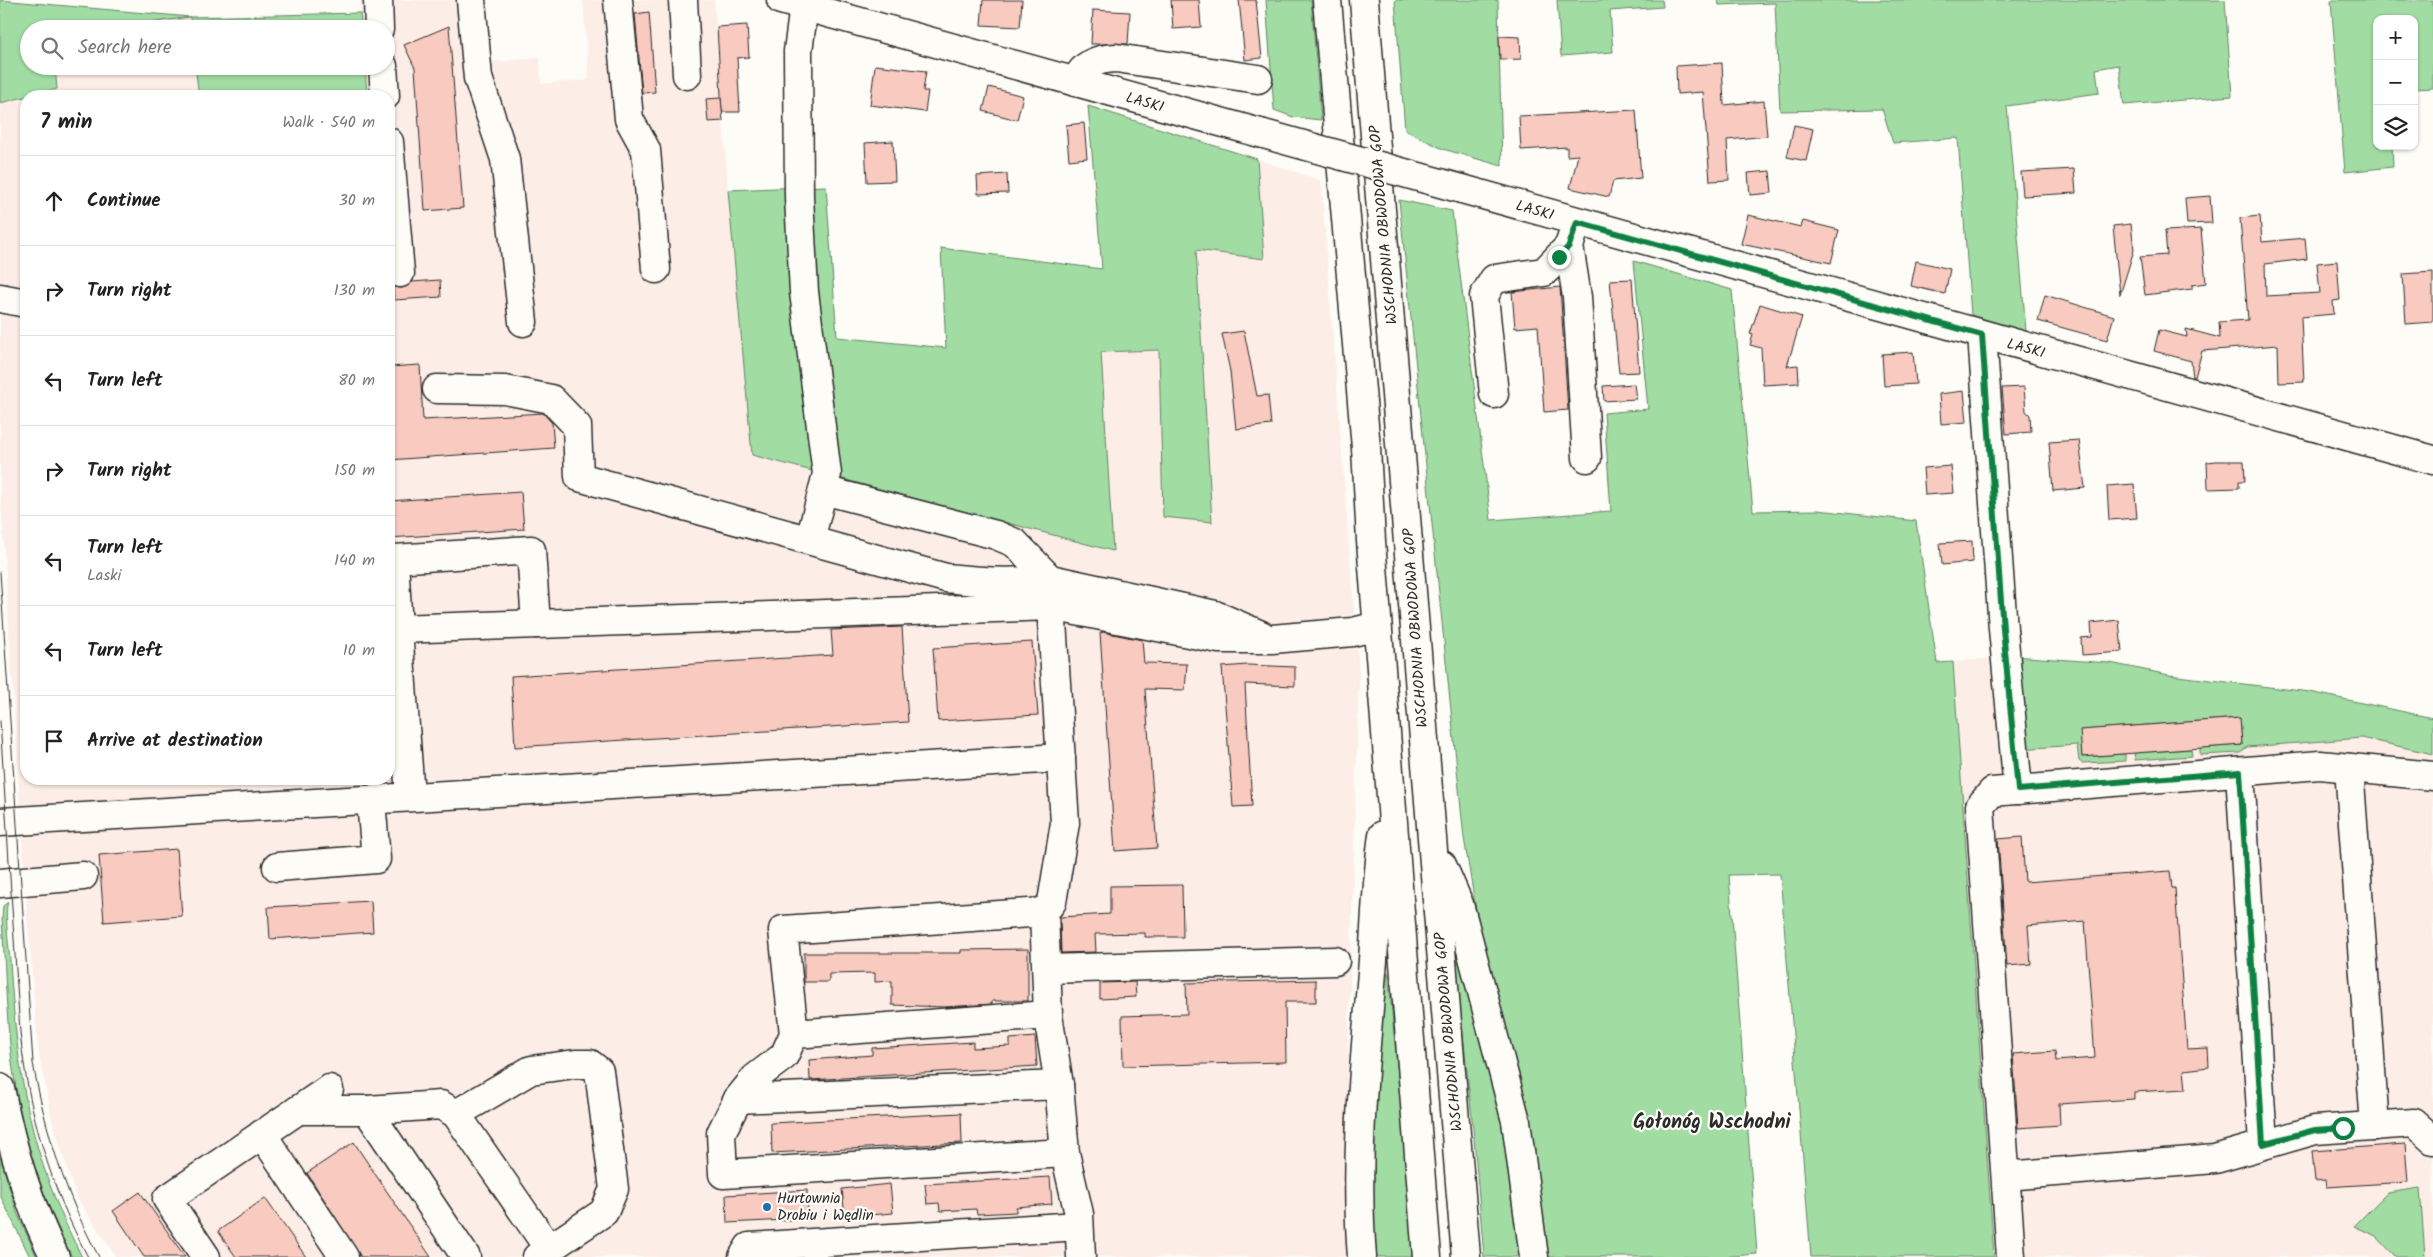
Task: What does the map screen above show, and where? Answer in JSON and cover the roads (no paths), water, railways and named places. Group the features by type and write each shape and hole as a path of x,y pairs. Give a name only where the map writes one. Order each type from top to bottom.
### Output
{"main road":[{"path":"378,0 379,20"},
{"path":"471,0 478,78 505,159 523,322"},
{"path":"618,0 628,119 646,150 656,268"},
{"path":"683,0 687,75"},
{"path":"1327,0 1366,448 1427,1257"},
{"name":"WSCHODNIA OBWODOWA GOP","path":"1364,0 1466,1257"},
{"path":"789,2 798,51 799,198 804,292 827,474 810,540"},
{"name":"LASKI","path":"789,2 1462,189 1573,234 1982,335 2433,460"},
{"path":"1075,82 1086,65 1096,61 1116,58 1258,80"},
{"path":"383,75 384,90"},
{"path":"395,213 400,273"},
{"path":"1494,394 1484,296 1494,279 1544,272 1573,234"},
{"path":"1573,234 1587,458"},
{"path":"0,298 20,302"},
{"path":"1982,335 2003,629 2018,790"},
{"path":"437,389 505,390 550,399 576,426 579,477 946,578 1020,583 1050,579 1215,616 1272,639"},
{"path":"823,490 996,535 1015,543 1050,579 1065,823 1052,902 1044,912 1048,1015 1059,1084 1065,1152 1078,1214 1081,1257"},
{"path":"395,559 531,550 536,624"},
{"path":"395,576 410,796"},
{"path":"398,629 1051,606 1220,639 1272,639 1353,632 1378,626"},
{"path":"0,822 1060,758"},
{"path":"2011,1257 1980,806 1992,792 2320,765 2433,776"},
{"path":"2350,768 2375,1126"},
{"path":"2240,772 2263,1144"},
{"path":"1362,1257 1359,1226 1365,1045 1378,874 1390,784"},
{"path":"277,867 376,859 371,801"},
{"path":"1432,844 1458,904 1504,1071 1516,1121 1534,1257"},
{"path":"0,884 83,876"},
{"path":"1044,912 783,930 794,1034 784,1056 754,1078 738,1099 721,1132 723,1174 1065,1152"},
{"path":"1047,969 1335,961"},
{"path":"794,1034 1048,1015"},
{"path":"298,1110 367,1110 441,1105 456,1114 543,1253 604,1212 614,1189 599,1071 590,1064 575,1064 531,1070 456,1114"},
{"path":"738,1099 1059,1084"},
{"path":"206,1257 167,1199 329,1089"},
{"path":"1,1099 27,1190 55,1257"},
{"path":"367,1110 466,1257"},
{"path":"2006,1176 2215,1159 2315,1130 2414,1123 2433,1140"},
{"path":"262,1134 344,1257"},
{"path":"743,1257 749,1247 1079,1226"}],"tram line":[{"path":"0,572 33,1063 50,1138 58,1163 76,1211 99,1257"},
{"path":"0,721 20,1032 24,1061 35,1119 52,1176 62,1203 88,1257"}],"place":[{"name":"Hurtownia Drobiu i Wędlin","path":"767,1207"}],"district":[{"name":"Gołonóg Wschodni","path":"1712,1121"}]}
